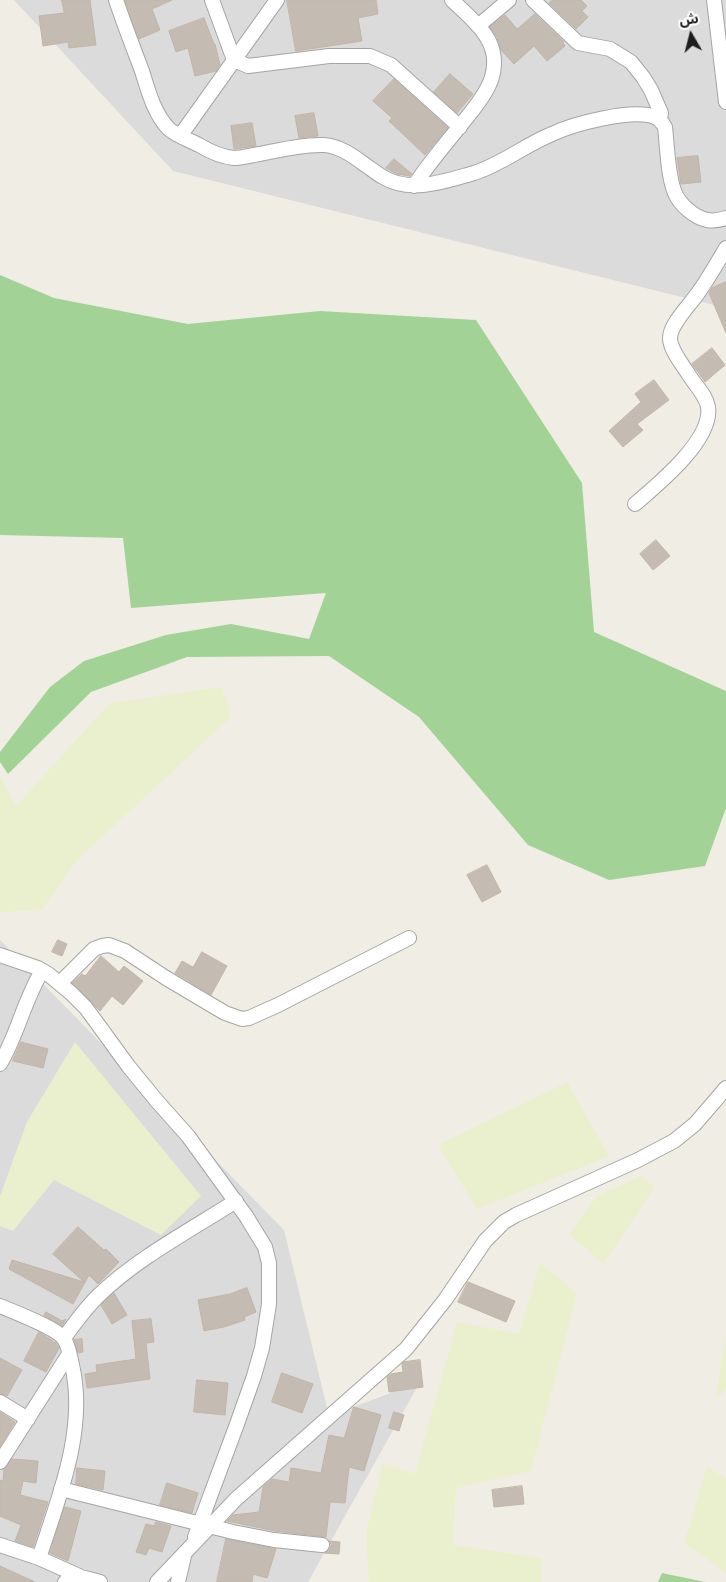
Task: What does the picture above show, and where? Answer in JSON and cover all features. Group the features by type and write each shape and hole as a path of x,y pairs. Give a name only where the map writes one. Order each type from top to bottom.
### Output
{"street":[{"path":"116,0 150,95 161,119 169,129 202,148 233,158 310,146 332,146 358,159 383,178 414,186 437,183 476,172 511,156 552,133 581,124 635,114 660,119"},
{"path":"212,0 234,60 248,66 329,56 370,56 391,65 460,127"},
{"path":"180,136 277,0"},
{"path":"414,186 425,168 460,127 480,99 493,72 493,53 486,36 452,0"},
{"path":"478,26 508,0"},
{"path":"533,0 578,43 610,49 631,62 651,90 661,113 660,119 665,127 673,186 679,200 694,214 706,220 726,218"},
{"path":"714,0 726,102"},
{"path":"635,504 684,458 702,433 708,417 708,406 705,399 676,354 670,340 674,326 699,292 726,248"},
{"path":"60,983 94,949 109,945 125,951 225,1013 242,1019 278,1006 410,938"},
{"path":"0,955 42,971 60,983 86,1008 129,1067 188,1136 236,1201 265,1247 269,1262 269,1304 262,1348 204,1525 189,1549 157,1582"},
{"path":"0,1064 32,988 42,971"},
{"path":"204,1525 406,1349 446,1300 485,1241 504,1222 638,1160 674,1141 695,1124 726,1088"},
{"path":"64,1338 96,1298 110,1285 164,1247 236,1201"},
{"path":"0,1306 64,1338 70,1354 76,1392 75,1426 61,1489 39,1558"},
{"path":"0,1462 70,1354"},
{"path":"0,1402 28,1419"},
{"path":"61,1489 204,1525 274,1540 322,1545"},
{"path":"0,1545 39,1558 79,1576 100,1582"},
{"path":"178,1582 189,1549"},
{"path":"65,1582 70,1578 79,1576"}],"shaded area":[{"path":"14,0 726,0 726,308 173,171"},
{"path":"0,940 284,1230 329,1416 420,1382 308,1582 0,1582"}],"green space":[{"path":"0,275 54,298 188,324 320,311 476,320 582,483 594,632 726,691 726,808 705,866 609,880 528,845 419,717 329,656 187,657 91,692 8,774 0,762 0,752 50,687 84,661 166,635 231,624 309,639 326,593 131,608 123,538 0,535"},
{"path":"222,687 231,717 76,861 42,910 0,912 0,776 16,806 110,703"},
{"path":"75,1042 201,1196 161,1235 54,1180 13,1231 0,1226 0,1196 27,1122"},
{"path":"567,1082 609,1156 477,1209 438,1145"},
{"path":"641,1176 655,1187 603,1264 569,1234 597,1196"},
{"path":"540,1263 577,1293 531,1471 456,1488 453,1545 542,1558 541,1582 369,1582 366,1532 383,1464 415,1474 457,1322 519,1334"},
{"path":"726,1332 726,1390 716,1398"},
{"path":"707,1467 726,1478 726,1573 684,1543"},
{"path":"662,1573 705,1582 658,1582"}],"building":[{"path":"62,0 90,0 96,45 69,48 68,42 43,46 39,16 64,13"},
{"path":"125,0 172,0 152,9 160,30 139,39"},
{"path":"287,0 376,0 378,14 358,18 362,41 296,51"},
{"path":"552,0 581,0 587,6 582,11 588,17 576,29 549,3"},
{"path":"535,14 564,42 565,46 547,61 534,46 514,64 501,50 497,37 490,27 505,15 517,29"},
{"path":"204,18 215,44 220,65 216,71 195,76 188,48 176,52 169,31"},
{"path":"450,74 473,94 457,113 434,92"},
{"path":"394,79 448,128 425,155 389,121 392,118 373,101"},
{"path":"314,113 318,136 299,138 295,116"},
{"path":"252,123 256,146 234,149 231,126"},
{"path":"698,156 701,182 681,184 677,158"},
{"path":"394,159 412,174 410,176 397,174 386,168"},
{"path":"726,282 726,333 709,293 712,288"},
{"path":"712,348 725,365 705,382 692,364"},
{"path":"654,380 669,400 637,424 643,430 623,447 609,431 641,402 635,394"},
{"path":"656,540 670,556 653,570 640,554"},
{"path":"487,865 501,892 482,902 467,875"},
{"path":"58,940 67,944 62,956 52,952"},
{"path":"202,952 227,966 211,995 175,973 182,961 193,967"},
{"path":"101,956 119,972 124,966 143,981 123,1005 112,996 100,1011 72,983 82,974 85,976"},
{"path":"21,1042 48,1049 43,1068 13,1061"},
{"path":"78,1227 119,1262 98,1284 89,1275 73,1304 9,1269 12,1260 84,1282 53,1254"},
{"path":"468,1282 515,1301 506,1322 458,1302"},
{"path":"247,1288 256,1312 244,1317 245,1320 204,1331 198,1300 230,1294"},
{"path":"114,1293 127,1315 112,1324 101,1305"},
{"path":"46,1312 62,1321 66,1319 62,1326 44,1316"},
{"path":"151,1319 154,1342 146,1343 150,1379 87,1388 85,1374 97,1372 96,1365 136,1359 132,1321"},
{"path":"39,1332 53,1341 52,1343 55,1342 59,1348 46,1372 24,1361"},
{"path":"82,1339 83,1352 78,1353 74,1340"},
{"path":"0,1358 22,1370 7,1396 0,1393"},
{"path":"420,1360 423,1387 389,1392 387,1377 391,1374 403,1372 402,1364 404,1362"},
{"path":"282,1373 313,1384 302,1413 272,1402"},
{"path":"197,1380 228,1383 225,1415 194,1412"},
{"path":"354,1407 381,1415 364,1471 349,1467 345,1503 330,1502 326,1537 275,1531 227,1521 233,1515 259,1512 263,1487 272,1479 289,1482 291,1468 321,1473 329,1435 344,1438"},
{"path":"0,1412 15,1422 0,1446"},
{"path":"394,1412 404,1415 399,1431 389,1428"},
{"path":"12,1459 38,1461 36,1483 23,1481 20,1495 48,1502 33,1547 15,1541 21,1525 0,1516 0,1480 3,1481 4,1470"},
{"path":"77,1468 105,1471 103,1490 76,1484"},
{"path":"167,1483 198,1493 192,1513 160,1505"},
{"path":"522,1486 524,1504 494,1507 492,1490"},
{"path":"65,1507 81,1511 68,1561 50,1553"},
{"path":"156,1522 171,1526 162,1552 149,1548 146,1555 136,1552 146,1524 154,1526"},
{"path":"226,1539 276,1549 267,1578 253,1574 252,1582 217,1582"},
{"path":"329,1541 340,1542 339,1554 324,1553 329,1550 331,1545"},
{"path":"0,1566 35,1582 0,1582"}]}
